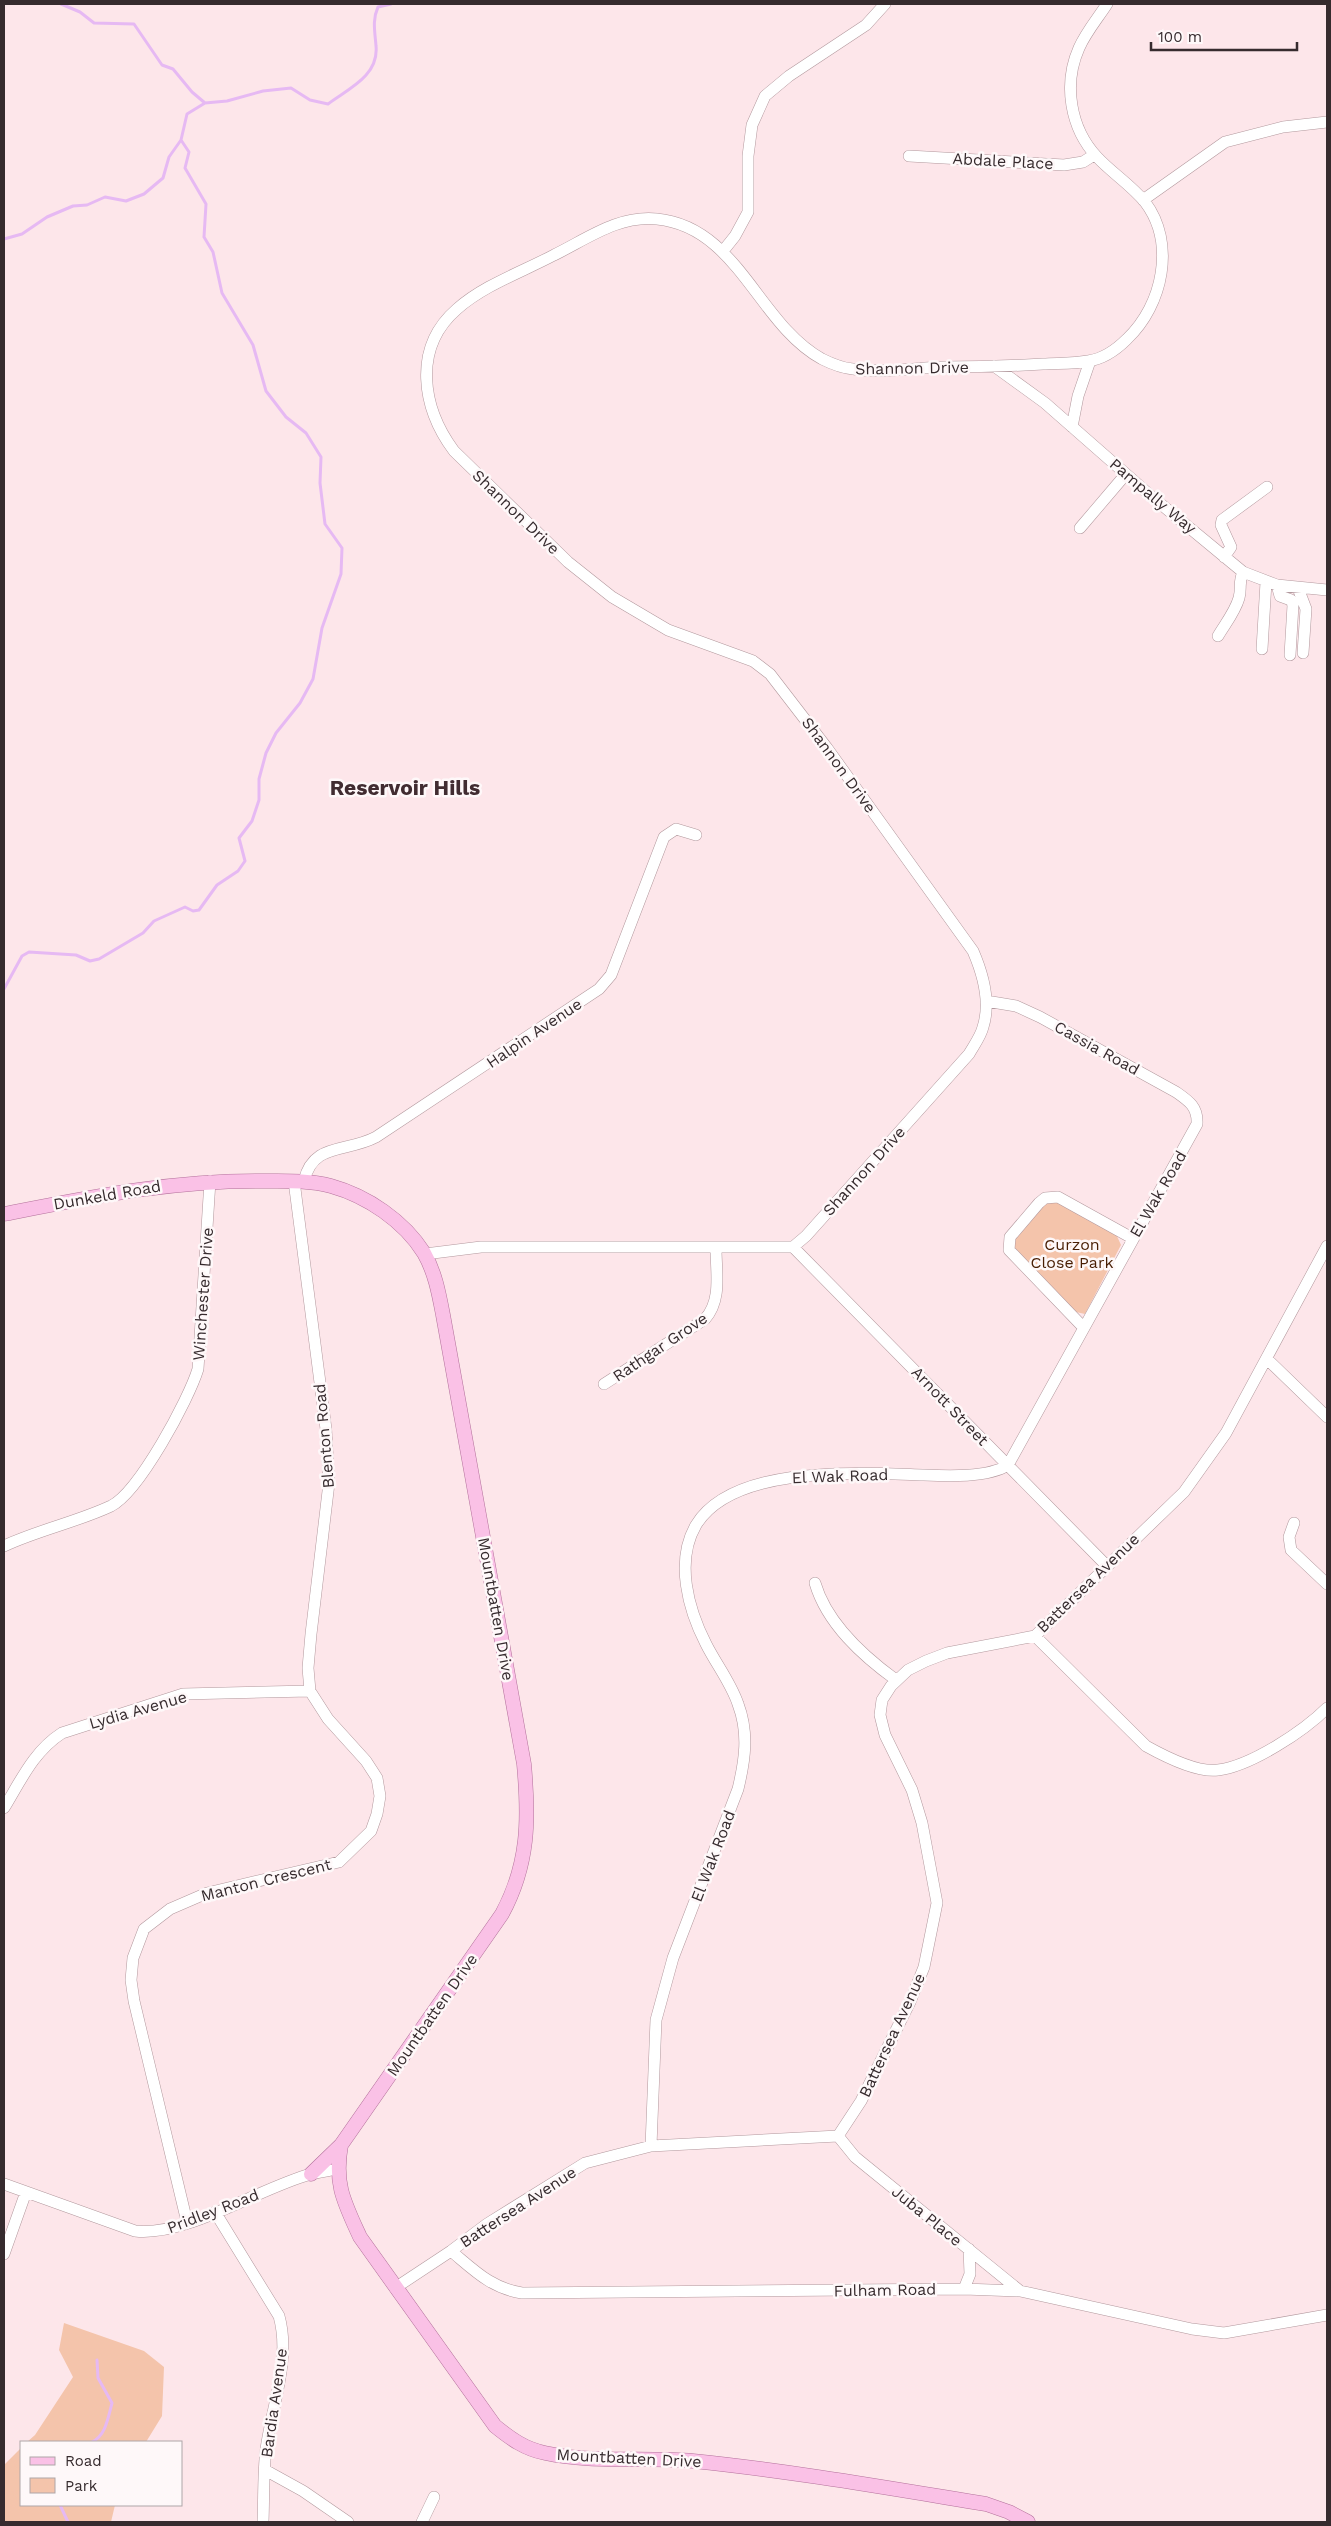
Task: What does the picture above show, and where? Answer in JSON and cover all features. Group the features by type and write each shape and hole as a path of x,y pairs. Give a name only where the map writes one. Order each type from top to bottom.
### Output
{"main road":[{"name":"Mountbatten Drive","path":"210,1181 299,1181 329,1185 368,1201 396,1222 424,1254 438,1287 524,1764 527,1834 520,1874 502,1914 341,2145 337,2169 339,2184 360,2237 496,2426 512,2440 531,2450 560,2456 682,2460 823,2477 986,2504 1009,2512 1028,2522"},
{"name":"Dunkeld Road","path":"4,1214 172,1184 210,1181"},
{"path":"311,2174 341,2145"}],"street":[{"path":"723,251 735,236 748,212 748,156 752,125 761,103 771,90 789,76 866,25 885,4"},
{"name":"Shannon Drive","path":"794,1246 806,1236 969,1054 983,1028 986,1001 982,975 973,951 827,748 770,674 747,658 692,640 656,624 601,590 568,562 460,458 440,429 431,409 426,388 427,368 437,336 451,315 477,295 599,231 628,220 657,218 677,223 698,232 723,251 789,332 814,353 848,369 994,366 1090,361 1102,357 1128,338 1146,318 1157,292 1162,269 1160,242 1151,213 1143,200 1094,154 1076,122 1071,108 1070,84 1080,46 1108,4"},
{"path":"1143,200 1225,142 1283,127 1327,122"},
{"name":"Abdale Place","path":"909,156 1064,164 1083,162 1094,154"},
{"path":"1072,427 1078,396 1090,361"},
{"name":"Pampally Way","path":"994,366 1040,400 1243,572 1277,585 1327,590"},
{"path":"1080,528 1126,474"},
{"path":"1224,557 1231,547 1221,525 1222,520 1268,487"},
{"path":"1218,636 1237,605 1240,594 1239,582 1243,572"},
{"path":"1262,649 1266,582"},
{"path":"1277,585 1280,596 1291,600 1293,605 1290,655"},
{"path":"1298,588 1306,609 1303,653"},
{"name":"Halpin Avenue","path":"299,1181 308,1167 320,1155 357,1146 376,1137 599,989 611,975 664,837 676,829 696,835"},
{"name":"Cassia Road","path":"986,1001 1016,1006 1040,1016 1176,1092 1193,1105 1198,1115"},
{"name":"El Wak Road","path":"651,2146 652,2071 656,2020 673,1958 738,1789 745,1761 745,1732 738,1703 705,1642 689,1596 684,1564 690,1539 697,1524 715,1504 744,1488 792,1476 883,1474 954,1476 1000,1470 1008,1465 1132,1238 1194,1133 1198,1115"},
{"name":"Winchester Drive","path":"4,1546 112,1505 133,1487 156,1451 190,1390 198,1369 210,1181"},
{"name":"Blenton Road","path":"299,1181 293,1191 326,1429 329,1483 311,1634 308,1668 310,1692"},
{"path":"1084,1328 1008,1250 1010,1237 1045,1198 1058,1197 1132,1238"},
{"path":"424,1254 481,1247 716,1248 794,1246"},
{"name":"Arnott Street","path":"794,1246 1106,1565"},
{"name":"Battersea Avenue","path":"395,2288 451,2251 487,2224 584,2163 651,2146 838,2136 861,2101 910,2002 924,1967 937,1903 922,1823 912,1790 885,1735 880,1715 882,1700 890,1686 908,1670 947,1654 1035,1636 1106,1565 1184,1492 1226,1433 1327,1246"},
{"name":"Rathgar Grove","path":"604,1384 706,1319 714,1310 717,1299 716,1248"},
{"path":"1267,1359 1327,1417"},
{"path":"1294,1523 1288,1536 1291,1550 1327,1584"},
{"path":"815,1583 823,1603 850,1640 896,1680"},
{"path":"1035,1636 1146,1746 1164,1756 1194,1766 1217,1770 1252,1758 1296,1734 1327,1708"},
{"name":"Lydia Avenue","path":"4,1808 38,1752 62,1733 183,1694 310,1692"},
{"name":"Manton Crescent","path":"187,2222 134,2001 132,1980 133,1958 144,1929 170,1909 207,1893 339,1862 371,1831 377,1814 380,1796 377,1778 366,1761 328,1719 310,1692"},
{"name":"Juba Place","path":"838,2136 855,2157 1020,2291"},
{"name":"Pridley Road","path":"4,2184 135,2231 154,2232 215,2212 311,2174 337,2169"},
{"path":"4,2254 26,2192"},
{"name":"Bardia Avenue","path":"215,2212 279,2316 284,2334 266,2450 263,2522"},
{"path":"964,2289 970,2274 969,2249"},
{"name":"Fulham Road","path":"451,2251 488,2282 504,2290 522,2293 964,2289 1020,2291 1192,2330 1224,2333 1327,2315"},
{"path":"265,2470 303,2491 348,2522"},
{"path":"422,2522 434,2497"}],"green space":[{"name":"Curzon Close Park","path":"1056,1200 1116,1234 1121,1245 1085,1314 1076,1312 1013,1249 1013,1241 1044,1202"},
{"path":"64,2323 144,2351 164,2367 162,2416 147,2441 28,2441 35,2435 73,2377 59,2350"},
{"path":"20,2449 20,2506 115,2506 111,2522 4,2522 4,2465"}],"waterway":[{"path":"61,4 80,12 94,23 134,24 162,65 173,69 192,92 205,103"},
{"path":"4,239 22,234 47,217 73,206 87,205 105,197 126,201 144,194 163,178 169,157 181,140 187,114 205,103 227,101 263,91 291,88 310,100 328,104 361,81 373,66 376,56 374,26 376,12 378,7 391,4"},
{"path":"4,989 22,956 29,952 76,955 90,961 99,959 143,933 154,921 185,907 193,911 199,910 217,885 238,871 245,861 239,838 252,821 259,800 259,779 266,753 276,733 300,703 313,679 322,628 341,574 342,548 325,524 320,483 321,457 306,433 286,417 266,391 253,345 222,293 213,252 204,237 206,204 185,168 189,152 181,140"},
{"path":"94,2441 103,2431 112,2403 98,2378 97,2360"},
{"path":"60,2506 68,2522"}],"district":[{"name":"Reservoir Hills","path":"405,787"}]}
